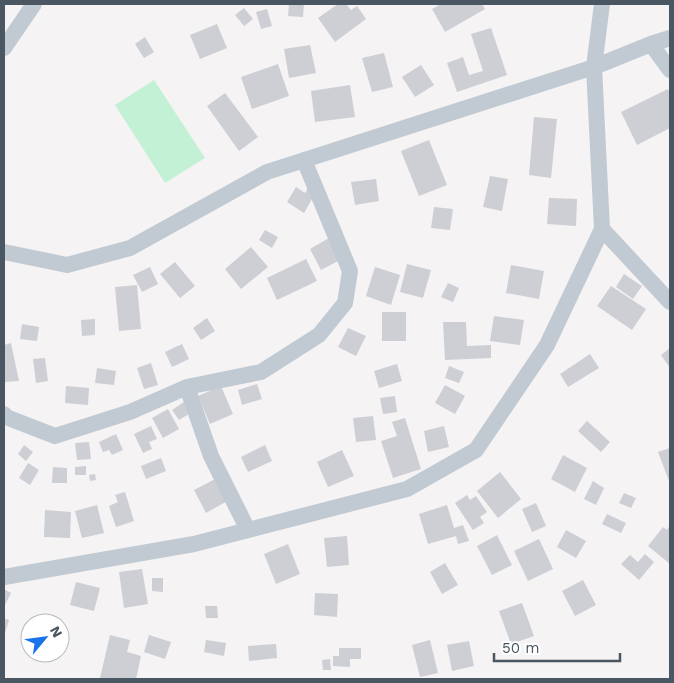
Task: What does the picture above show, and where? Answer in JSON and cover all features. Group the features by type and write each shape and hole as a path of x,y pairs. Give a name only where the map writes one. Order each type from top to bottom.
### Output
{"street":[{"path":"4,48 34,4"},
{"path":"4,576 194,544 407,489 476,450 547,345 602,229 594,68 602,4"},
{"path":"4,252 67,265 130,248 266,172 594,68 670,38"},
{"path":"651,44 670,70"},
{"path":"4,414 6,417 55,436 130,412 187,387 261,372 319,335 346,303 350,271 304,160"},
{"path":"602,229 670,302"},
{"path":"187,387 211,456 248,530"}],"green space":[{"path":"154,80 205,158 165,183 115,105"}],"building":[{"path":"289,4 304,4 303,17 288,16"},
{"path":"338,4 346,4 351,10 357,6 366,19 335,42 318,18"},
{"path":"441,4 482,4 485,9 445,32 432,9"},
{"path":"244,8 253,19 244,26 235,15"},
{"path":"267,9 272,26 261,29 256,12"},
{"path":"217,24 227,48 200,59 190,35"},
{"path":"491,28 507,75 457,92 447,63 463,57 469,75 483,71 471,34"},
{"path":"145,37 154,52 144,58 135,44"},
{"path":"310,45 316,73 289,78 284,49"},
{"path":"384,53 393,87 372,92 362,58"},
{"path":"278,64 289,96 252,109 241,77"},
{"path":"421,65 434,85 415,97 402,77"},
{"path":"350,85 355,117 315,122 311,91"},
{"path":"668,89 670,94 670,128 637,145 621,112"},
{"path":"225,93 258,137 239,151 207,106"},
{"path":"534,117 557,119 551,178 529,175"},
{"path":"429,140 447,185 419,196 401,151"},
{"path":"490,176 508,179 502,211 483,207"},
{"path":"376,179 379,201 355,205 351,182"},
{"path":"296,187 305,193 308,188 316,192 304,213 287,202"},
{"path":"549,198 577,199 576,226 547,224"},
{"path":"434,207 453,209 450,230 431,228"},
{"path":"265,230 278,237 272,248 259,240"},
{"path":"329,238 340,260 321,270 310,249"},
{"path":"251,247 268,267 241,289 225,269"},
{"path":"306,259 317,281 277,300 267,278"},
{"path":"175,262 195,286 180,298 160,274"},
{"path":"407,264 431,270 423,298 400,292"},
{"path":"511,265 544,271 539,299 506,293"},
{"path":"150,267 158,284 142,292 133,275"},
{"path":"375,267 400,275 391,305 366,296"},
{"path":"624,274 642,286 633,299 616,287"},
{"path":"448,283 459,288 453,302 441,297"},
{"path":"137,285 141,329 119,331 115,287"},
{"path":"611,286 646,309 632,330 597,306"},
{"path":"382,312 406,312 406,341 382,341"},
{"path":"494,316 524,320 520,345 490,341"},
{"path":"207,318 215,331 201,340 193,328"},
{"path":"95,319 95,335 82,336 81,320"},
{"path":"443,322 466,322 467,346 491,345 491,358 445,360"},
{"path":"22,324 39,327 37,341 20,339"},
{"path":"348,328 366,336 356,356 338,347"},
{"path":"11,343 19,381 4,382 4,345"},
{"path":"182,344 189,359 172,367 165,352"},
{"path":"670,348 670,368 661,355"},
{"path":"590,354 599,368 568,387 560,374"},
{"path":"45,358 48,381 36,383 33,359"},
{"path":"151,363 158,385 144,389 137,368"},
{"path":"397,364 402,381 379,388 374,371"},
{"path":"449,366 464,372 459,383 445,378"},
{"path":"97,368 116,371 114,385 95,383"},
{"path":"257,384 262,399 242,405 238,390"},
{"path":"445,385 465,396 455,414 435,403"},
{"path":"66,386 89,388 88,405 65,403"},
{"path":"221,386 233,414 210,424 198,396"},
{"path":"395,396 397,412 383,414 380,398"},
{"path":"187,400 194,411 179,420 172,410"},
{"path":"168,409 179,429 163,438 152,418"},
{"path":"373,416 376,440 356,442 353,418"},
{"path":"405,418 421,469 393,478 381,441 397,436 392,422"},
{"path":"587,421 610,442 601,452 578,431"},
{"path":"151,426 157,439 149,442 152,449 143,453 134,434"},
{"path":"444,426 449,447 428,452 424,431"},
{"path":"116,434 123,450 112,455 109,450 103,452 99,442"},
{"path":"89,442 91,459 77,460 75,443"},
{"path":"24,445 33,452 26,461 18,454"},
{"path":"265,445 272,461 248,472 241,457"},
{"path":"670,448 670,480 669,481 658,452"},
{"path":"342,450 354,476 328,487 317,462"},
{"path":"563,455 587,468 575,492 551,479"},
{"path":"161,458 166,471 146,479 141,466"},
{"path":"28,463 39,470 30,485 19,478"},
{"path":"86,466 86,475 75,475 75,467"},
{"path":"53,467 67,468 67,483 52,483"},
{"path":"500,472 521,499 498,518 477,491"},
{"path":"95,474 96,480 90,481 89,475"},
{"path":"219,477 231,499 206,513 194,490"},
{"path":"593,481 604,488 596,505 584,499"},
{"path":"125,492 134,521 116,527 109,506 118,502 115,495"},
{"path":"624,493 636,498 631,508 619,503"},
{"path":"467,495 470,500 476,496 487,512 480,517 484,523 473,530 455,503"},
{"path":"536,503 546,526 532,532 522,509"},
{"path":"97,505 104,533 82,538 75,511"},
{"path":"447,505 454,528 463,525 469,541 458,544 456,536 428,544 419,514"},
{"path":"45,510 71,512 70,538 44,537"},
{"path":"607,514 626,523 621,533 602,524"},
{"path":"670,525 670,564 648,546 663,527 667,530"},
{"path":"566,530 586,541 576,558 557,547"},
{"path":"497,535 512,565 492,575 477,546"},
{"path":"347,536 349,565 327,567 324,538"},
{"path":"539,539 553,569 528,581 514,551"},
{"path":"288,544 300,574 276,584 264,554"},
{"path":"645,554 654,562 639,580 621,564 630,555 638,562"},
{"path":"445,563 458,585 442,594 430,572"},
{"path":"142,569 148,604 124,608 119,572"},
{"path":"152,578 163,578 163,592 152,591"},
{"path":"583,580 596,605 575,616 562,591"},
{"path":"76,582 100,588 94,611 70,605"},
{"path":"4,589 11,593 4,607"},
{"path":"315,593 338,594 337,617 314,615"},
{"path":"522,603 534,636 511,644 499,611"},
{"path":"205,606 217,606 218,618 206,618"},
{"path":"4,618 9,620 4,636"},
{"path":"110,635 130,640 127,652 141,656 136,679 100,678"},
{"path":"149,635 171,642 165,659 144,652"},
{"path":"206,640 226,643 224,656 204,652"},
{"path":"430,640 438,673 420,677 412,645"},
{"path":"469,641 474,666 452,671 447,645"},
{"path":"276,644 277,658 249,661 248,646"},
{"path":"339,648 361,648 361,659 350,659 350,667 333,666 333,656 339,656"},
{"path":"330,659 331,670 323,670 322,660"}]}
